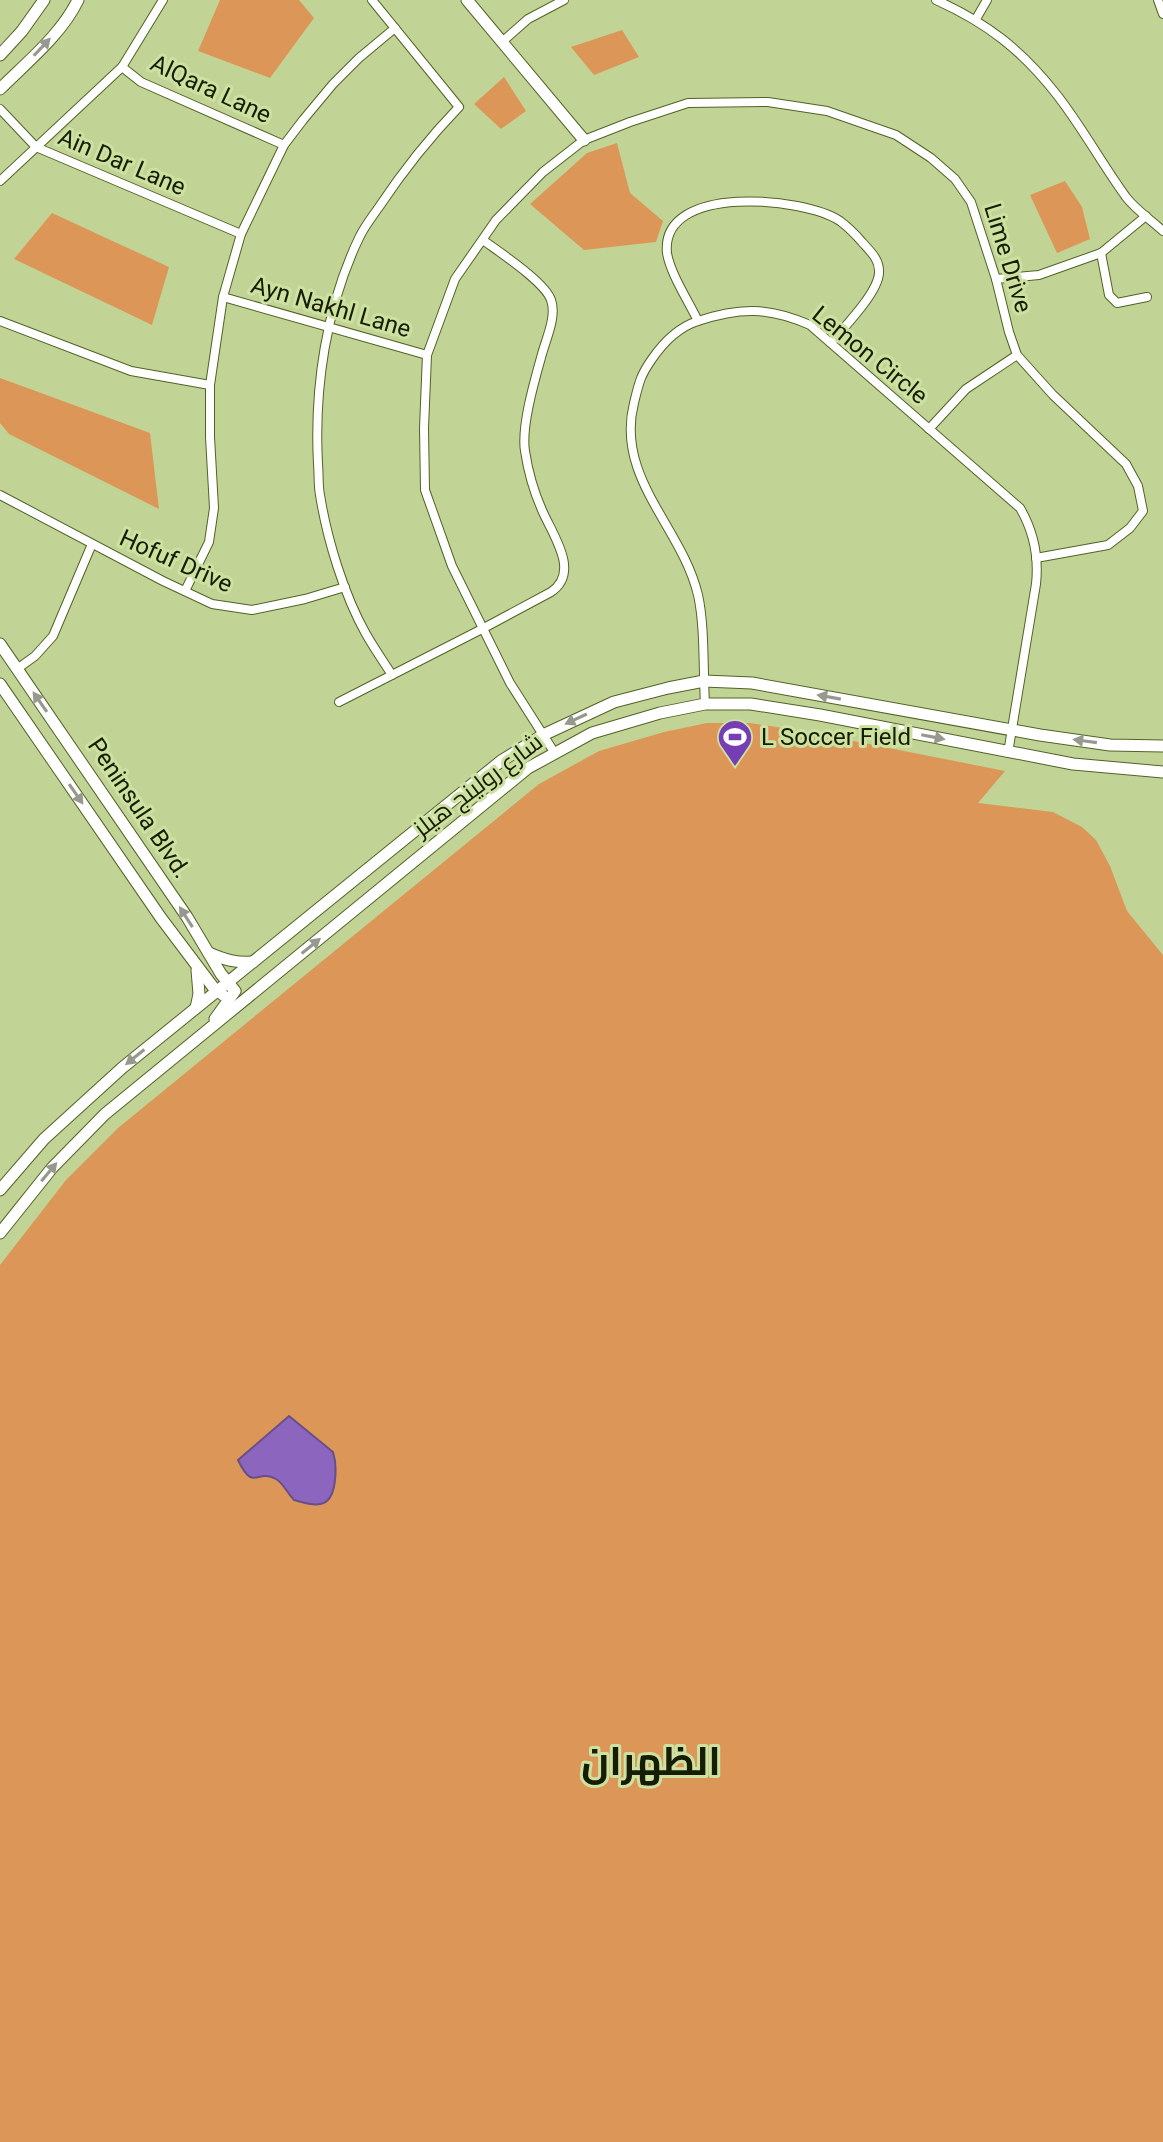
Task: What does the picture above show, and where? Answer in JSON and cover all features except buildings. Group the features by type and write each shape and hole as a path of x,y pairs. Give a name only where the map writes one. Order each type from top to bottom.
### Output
{"main road":[{"path":"0,55 44,0"},
{"path":"0,89 43,47 78,0"},
{"path":"467,0 584,140"},
{"name":"Peninsula Blvd.","path":"0,644 187,917 226,984 235,991 231,997"},
{"name":"شارع رولينج هيلز","path":"0,1190 44,1139 122,1068 501,761 543,735 614,702 704,681 752,683 1110,745 1163,746"},
{"name":"Peninsula Blvd.","path":"0,684 196,966 213,987 226,984"},
{"name":"شارع رولينج هيلز","path":"0,1233 52,1168 105,1114 528,768 592,733 660,713 705,704 751,704 1073,764 1163,772"},
{"path":"379,860 393,879"},
{"path":"208,953 227,961 254,962"},
{"path":"196,966 200,983 196,1008"},
{"path":"208,1030 231,997 250,995"}],"street":[{"path":"0,181 122,67 163,0"},
{"path":"372,0 459,107 398,178 360,235 340,284 321,378 317,435 320,494 345,587 365,632 392,675"},
{"path":"502,42 528,19 564,0"},
{"path":"936,0 976,19 1025,58 1056,94 1128,199 1163,231"},
{"path":"976,19 987,0"},
{"path":"1158,0 1163,14"},
{"path":"185,591 209,542 214,508 210,385 223,297 241,234 284,145 333,84 395,28"},
{"name":"AlQara Lane","path":"122,67 141,82 284,145"},
{"name":"Lime Drive","path":"554,752 510,683 482,629 452,566 425,490 427,355 455,279 496,220 543,172 584,140 688,103 768,102 827,111 896,135 931,158 955,179 971,202 1017,355 1053,395 1126,464 1138,486 1143,511 1130,528 1108,545 1036,558"},
{"name":"Ain Dar Lane","path":"0,109 36,147 241,234"},
{"path":"694,319 667,252 671,233 683,216 721,203 758,201 805,208 839,220 879,263 879,278 869,295 831,343"},
{"path":"996,279 1039,275 1101,253 1146,216"},
{"path":"339,702 559,587 565,576 564,560 537,497 524,447 536,375 552,314 551,299 524,270 483,240"},
{"path":"1101,253 1109,295 1117,303 1147,297"},
{"name":"Ayn Nakhl Lane","path":"223,297 427,355"},
{"name":"Lemon Circle","path":"705,704 698,595 687,563 648,494 634,462 629,420 641,374 663,343 694,319 723,312 762,311 788,315 810,325 831,343 1020,508 1030,525 1036,558 1036,584 1008,753"},
{"path":"0,321 131,371 210,385"},
{"path":"929,429 966,389 1017,355"},
{"name":"Hofuf Drive","path":"0,495 212,604 252,610 345,587"},
{"path":"17,669 35,656 53,636 92,544"}],"shaded area":[{"path":"220,0 299,0 314,18 270,78 198,51"},
{"path":"622,30 639,57 594,75 571,47"},
{"path":"504,77 526,111 501,129 474,104"},
{"path":"617,143 630,193 663,221 656,242 584,250 530,204 587,153"},
{"path":"1065,181 1082,207 1090,239 1057,253 1030,195"},
{"path":"52,213 169,267 152,325 14,259"},
{"path":"0,378 150,433 159,509 9,434 0,423"},
{"path":"707,723 750,723 808,732 1005,771 978,803 1053,812 1082,827 1096,840 1110,866 1127,911 1163,955 1163,2142 0,2142 0,1265 66,1180 118,1128 539,784 599,751"},
{"path":"289,1416 333,1452 335,1482 326,1502 314,1504 294,1500 276,1479 269,1476 252,1478 238,1460"}],"place":[{"name":"L Soccer Field","path":"735,768"}],"district":[{"name":"الظهران","path":"651,1761"}]}
